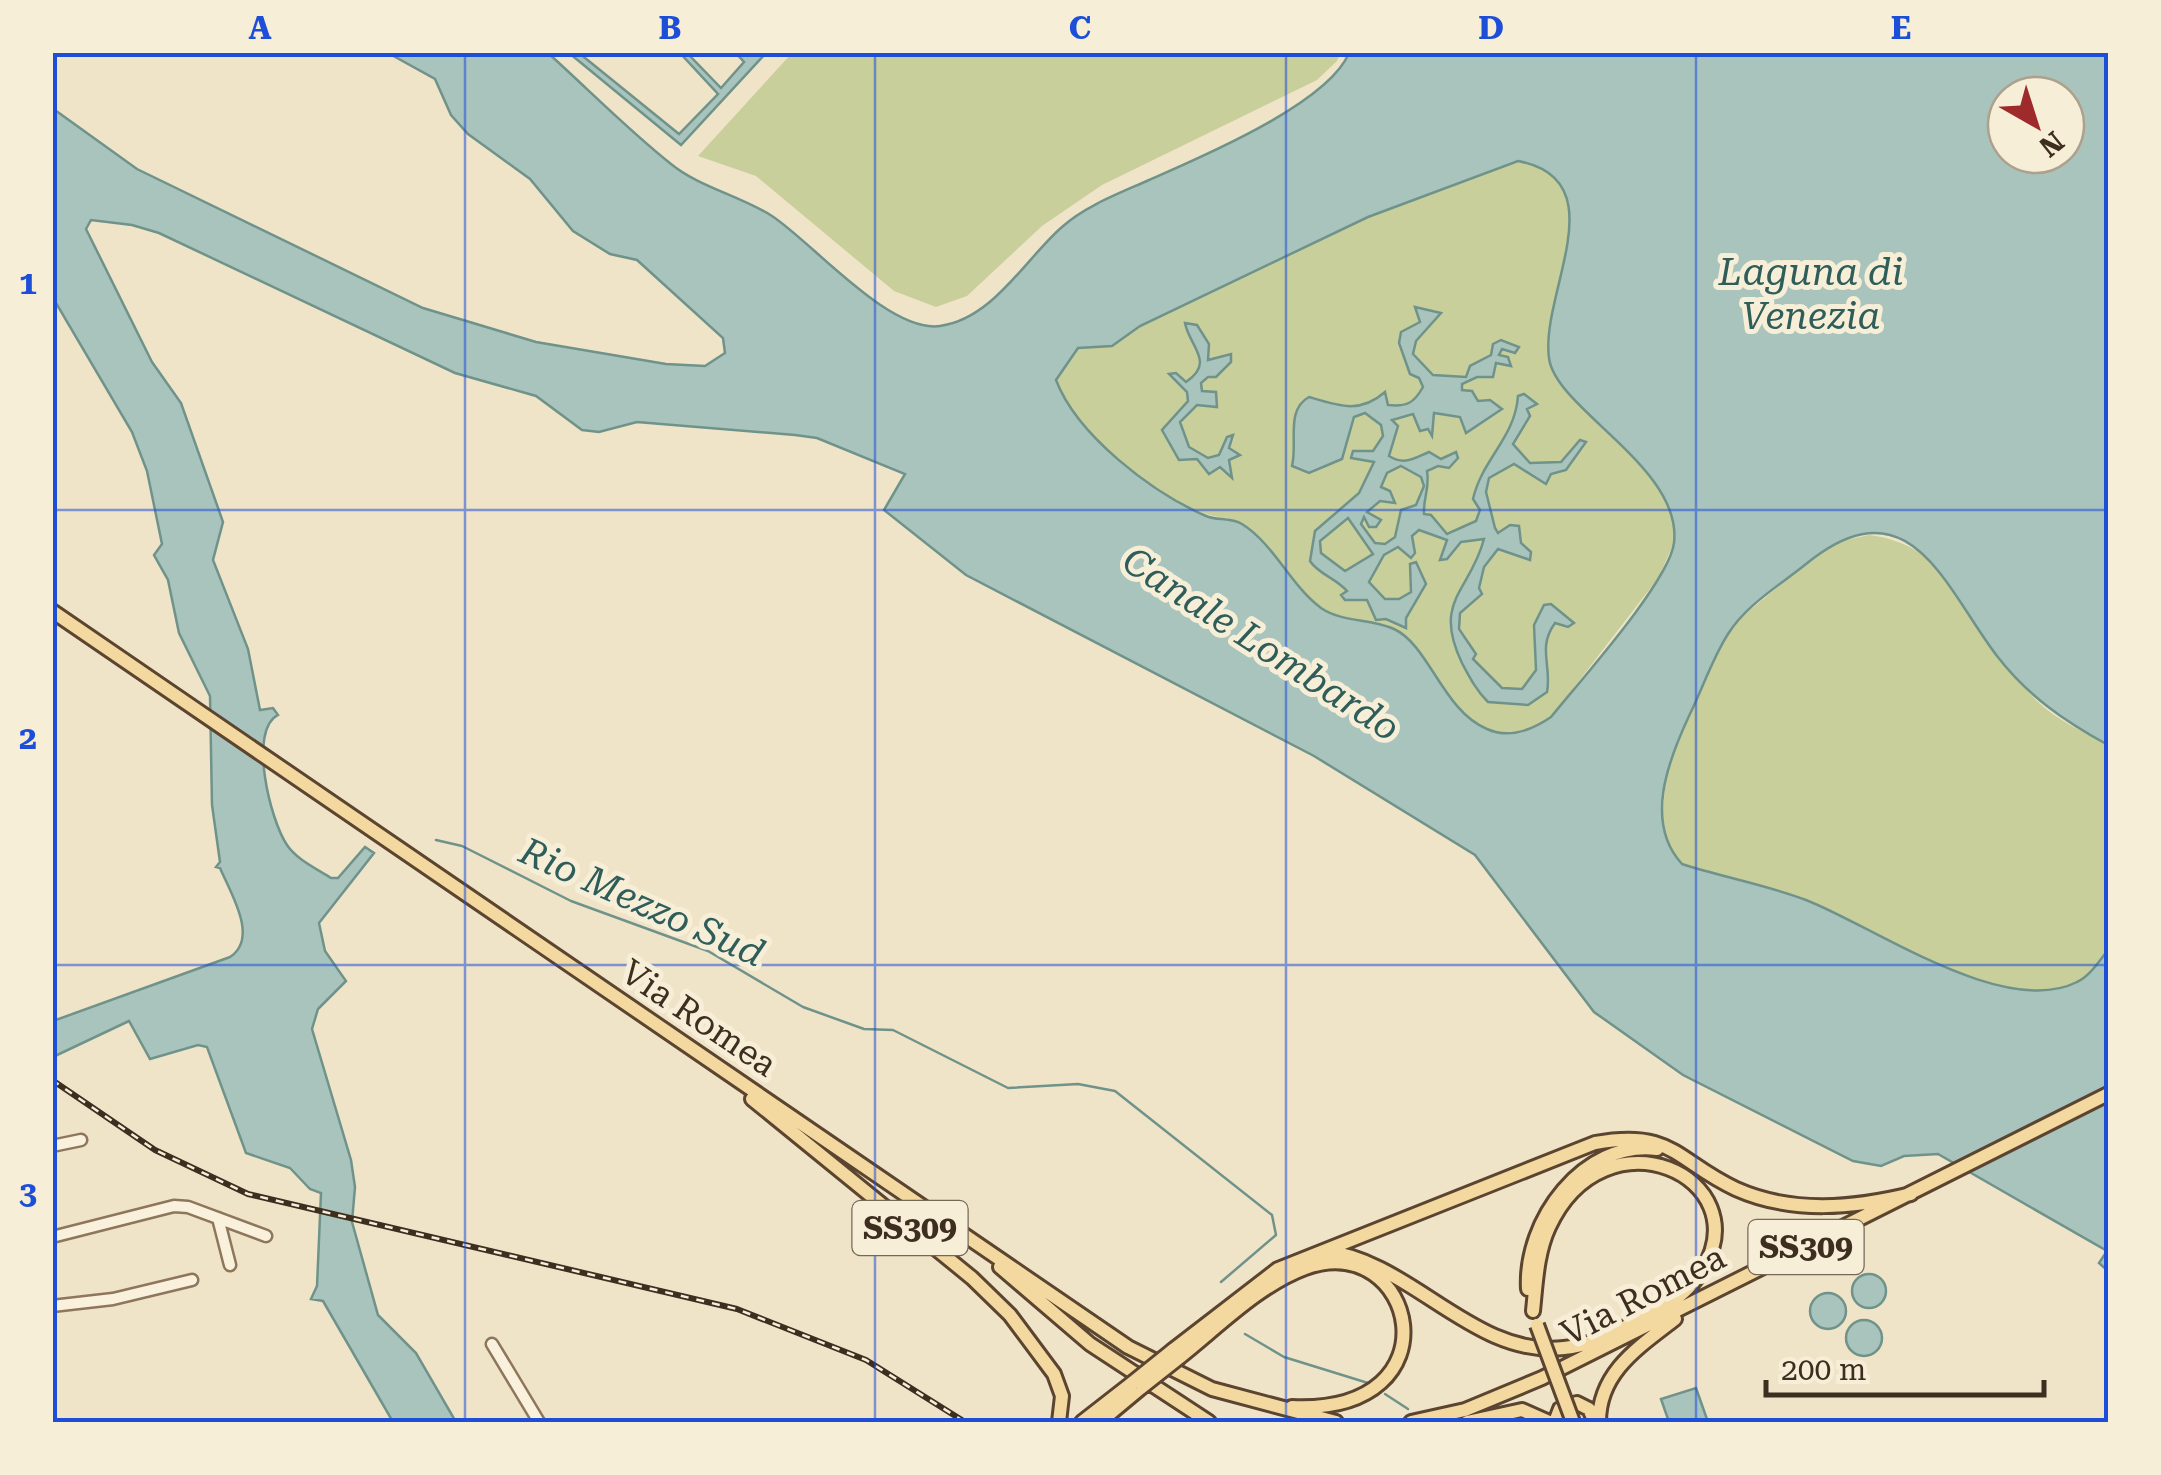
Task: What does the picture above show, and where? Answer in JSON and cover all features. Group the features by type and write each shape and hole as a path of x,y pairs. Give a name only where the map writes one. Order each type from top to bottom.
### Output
{"main road":[{"path":"52,603 96,634 118,658"},
{"name":"Via Romea","path":"52,611 1128,1346 1184,1377 1250,1402 1336,1422"},
{"path":"52,622 118,658"},
{"name":"SS309","path":"713,1064 972,1278 1010,1315 1054,1374 1062,1396 1059,1422"},
{"name":"Via Romea","path":"1410,1422 1465,1410 1542,1378 2108,1094"},
{"name":"SS309","path":"1082,1422 1137,1385 1253,1285 1321,1250 1595,1143 1640,1139 1684,1154 1734,1188 1784,1204 1858,1205 1911,1194"},
{"path":"1573,1422 1535,1318 1528,1270 1532,1242 1558,1195 1591,1166 1628,1149 1684,1154"},
{"path":"1535,1318 1542,1247 1562,1207 1601,1171 1626,1162 1653,1161 1684,1176 1700,1192 1712,1228 1712,1246 1701,1273 1664,1308 1615,1342"},
{"path":"958,1229 1090,1344 1209,1422"},
{"path":"1321,1250 1362,1257 1490,1333 1549,1349 1588,1343 1664,1308"},
{"name":"SS309","path":"1176,1353 1266,1290 1309,1266 1356,1266 1380,1277 1396,1298 1404,1334 1398,1362 1389,1375 1352,1402 1328,1408 1250,1402"},
{"path":"1597,1422 1602,1395 1617,1367 1701,1299"},
{"path":"1468,1422 1542,1378"},
{"name":"SS309","path":"1100,1422 1137,1385"},
{"path":"1468,1422 1522,1410 1552,1422 1560,1409 1577,1403 1588,1409 1597,1422"}],"street":[{"path":"52,1146 81,1140"},
{"path":"52,1236 174,1206 266,1236"},
{"path":"218,1218 230,1265"},
{"path":"52,1306 113,1299 192,1280"},
{"path":"492,1344 539,1422"}],"green space":[{"path":"792,52 1340,53 1317,80 1102,185 1042,226 967,296 936,307 894,291 756,176 698,156"},
{"path":"2108,53 2086,118 2086,75 2039,75"},
{"path":"1986,92 1986,175 2067,175 1940,551 1901,526 1674,542 1659,577 1551,717 1519,732 1494,733 1473,723 1456,706 1428,662 1395,629 1328,612 1289,582 1228,518 1181,503 1128,468 1083,423 1055,380 1078,348 1112,346 1140,326 1368,217 1518,161 1548,172 1564,191 1570,215 1549,333 1549,359 1555,375 1643,469 1668,508 1582,221"},
{"path":"1869,535 1900,543 1947,576 2037,701 2061,720 2108,745 2108,950 2077,982 2047,990 2013,988 1977,979 1939,965 1806,900 1682,864 1661,832 1667,767 1727,634 1744,615 1831,543"}],"water":[{"name":"Laguna di Venezia","path":"388,53 548,53 682,172 772,216 852,284 898,316 940,326 959,321 992,300 1062,227 1081,213 1229,144 1290,110 1336,72 1349,53 2108,53 2108,745 2062,717 2021,683 1921,553 1898,538 1872,533 1842,541 1806,564 1735,624 1717,654 1674,752 1663,791 1662,811 1664,830 1682,864 1806,900 1939,965 1977,979 2013,988 2047,990 2082,979 2108,950 2108,1271 2099,1263 2107,1251 1938,1154 1904,1156 1881,1166 1853,1161 1683,1075 1594,1012 1475,855 1314,756 966,575 884,510 905,474 817,438 795,435 637,422 599,432 582,430 536,396 455,373 159,233 91,220 86,229 152,362 181,403 223,522 213,560 248,649 260,710 273,708 278,715 269,724 263,756 269,797 281,833 296,855 331,878 338,878 365,847 374,853 319,923 325,951 346,981 318,1009 312,1029 351,1160 355,1187 352,1222 378,1315 416,1353 456,1422 393,1422 323,1301 311,1299 317,1286 321,1193 310,1189 290,1168 246,1153 207,1047 198,1045 150,1059 129,1021 53,1057 53,1021 230,957 242,939 242,927 230,890 216,867 220,862 212,805 210,696 179,633 168,580 154,555 162,544 147,471 132,432 53,298 52,108 137,169 423,308 536,342 666,364 705,366 725,353 723,338 637,260 610,254 573,231 530,179 468,134 451,115 435,79","holes":["1518,161 1548,172 1564,191 1569,215 1568,242 1549,332 1549,358 1556,377 1572,398 1659,489 1671,515 1674,543 1657,582 1551,717 1528,729 1504,733 1487,729 1459,708 1406,637 1394,629 1321,608 1253,532 1233,520 1206,516 1185,506 1118,460 1081,421 1056,380 1078,348 1112,346 1140,326 1368,217"]},
{"path":"569,53 579,53 679,134 718,94 680,53 687,53 721,88 744,62 736,53 766,53 681,145"},
{"path":"1415,307 1441,313 1416,341 1413,354 1433,375 1466,377 1470,366 1491,355 1493,344 1501,340 1519,347 1515,353 1502,349 1499,355 1508,357 1511,366 1496,363 1493,377 1477,377 1462,384 1462,390 1472,391 1478,401 1490,400 1502,409 1466,433 1460,417 1434,413 1432,436 1428,429 1420,431 1413,414 1392,420 1398,426 1389,456 1395,459 1409,460 1429,452 1441,459 1456,452 1458,458 1449,468 1438,466 1427,471 1424,514 1431,515 1447,534 1476,521 1480,510 1473,499 1477,485 1511,424 1518,396 1524,394 1537,404 1527,409 1530,416 1513,444 1530,463 1561,462 1580,440 1586,442 1566,470 1551,474 1546,484 1514,464 1489,478 1486,492 1495,528 1498,533 1510,525 1519,526 1521,543 1531,552 1530,560 1498,549 1484,567 1479,588 1482,594 1460,613 1459,629 1476,654 1473,659 1502,688 1522,689 1536,670 1534,625 1544,605 1551,604 1574,623 1568,627 1555,623 1546,649 1547,692 1528,705 1488,702 1471,679 1454,642 1452,610 1484,539 1461,542 1447,559 1440,560 1447,540 1419,530 1412,536 1415,553 1411,558 1398,547 1384,555 1369,582 1385,599 1399,599 1411,592 1410,564 1416,562 1426,584 1406,618 1406,628 1386,619 1376,620 1367,600 1345,600 1341,595 1347,591 1310,561 1315,531 1359,493 1374,462 1351,458 1353,451 1373,451 1383,436 1381,425 1365,413 1354,417 1342,459 1309,473 1292,466 1297,410 1309,397 1349,406 1367,403 1385,392 1388,405 1413,400 1423,387 1419,378 1410,374 1399,343 1401,332 1420,322","holes":["1401,466 1421,477 1424,486 1416,505 1401,510 1395,537 1385,544 1375,543 1361,524 1364,517 1369,527 1376,527 1381,520 1367,512 1380,501 1395,503 1390,491 1381,487 1387,473","1348,518 1373,554 1345,571 1321,553 1320,541"]},
{"path":"1185,323 1197,325 1209,344 1208,360 1231,354 1231,362 1216,377 1201,383 1202,391 1216,392 1217,407 1197,405 1180,422 1189,447 1208,458 1219,455 1227,437 1233,435 1229,448 1240,455 1229,460 1232,478 1220,467 1209,474 1197,459 1179,460 1162,430 1188,401 1187,392 1169,374 1176,373 1186,382 1199,368 1198,354"},
{"path":"1869,1274 1881,1279 1886,1291 1881,1303 1869,1308 1857,1303 1852,1291 1857,1279"},
{"path":"1828,1293 1841,1298 1846,1311 1841,1324 1828,1329 1815,1324 1810,1311 1815,1298"},
{"path":"1864,1320 1877,1325 1882,1338 1877,1351 1864,1356 1851,1351 1846,1338 1851,1325"},
{"path":"1696,1388 1708,1422 1669,1422 1661,1399"}],"waterway":[{"name":"Rio Mezzo Sud","path":"436,840 462,846 571,901 708,951 803,1007 864,1029 893,1030 1008,1088 1078,1084 1115,1091 1272,1215 1276,1235 1221,1282"},
{"name":"Rio Mezzo Sud","path":"1245,1334 1284,1357 1368,1383"},
{"name":"Rio Mezzo Sud","path":"1385,1394 1408,1409"}],"railway":[{"path":"52,1080 155,1150 248,1194 737,1309 866,1360 965,1422"}],"water label":[{"name":"Canale Lombardo","path":"1261,644"}]}
